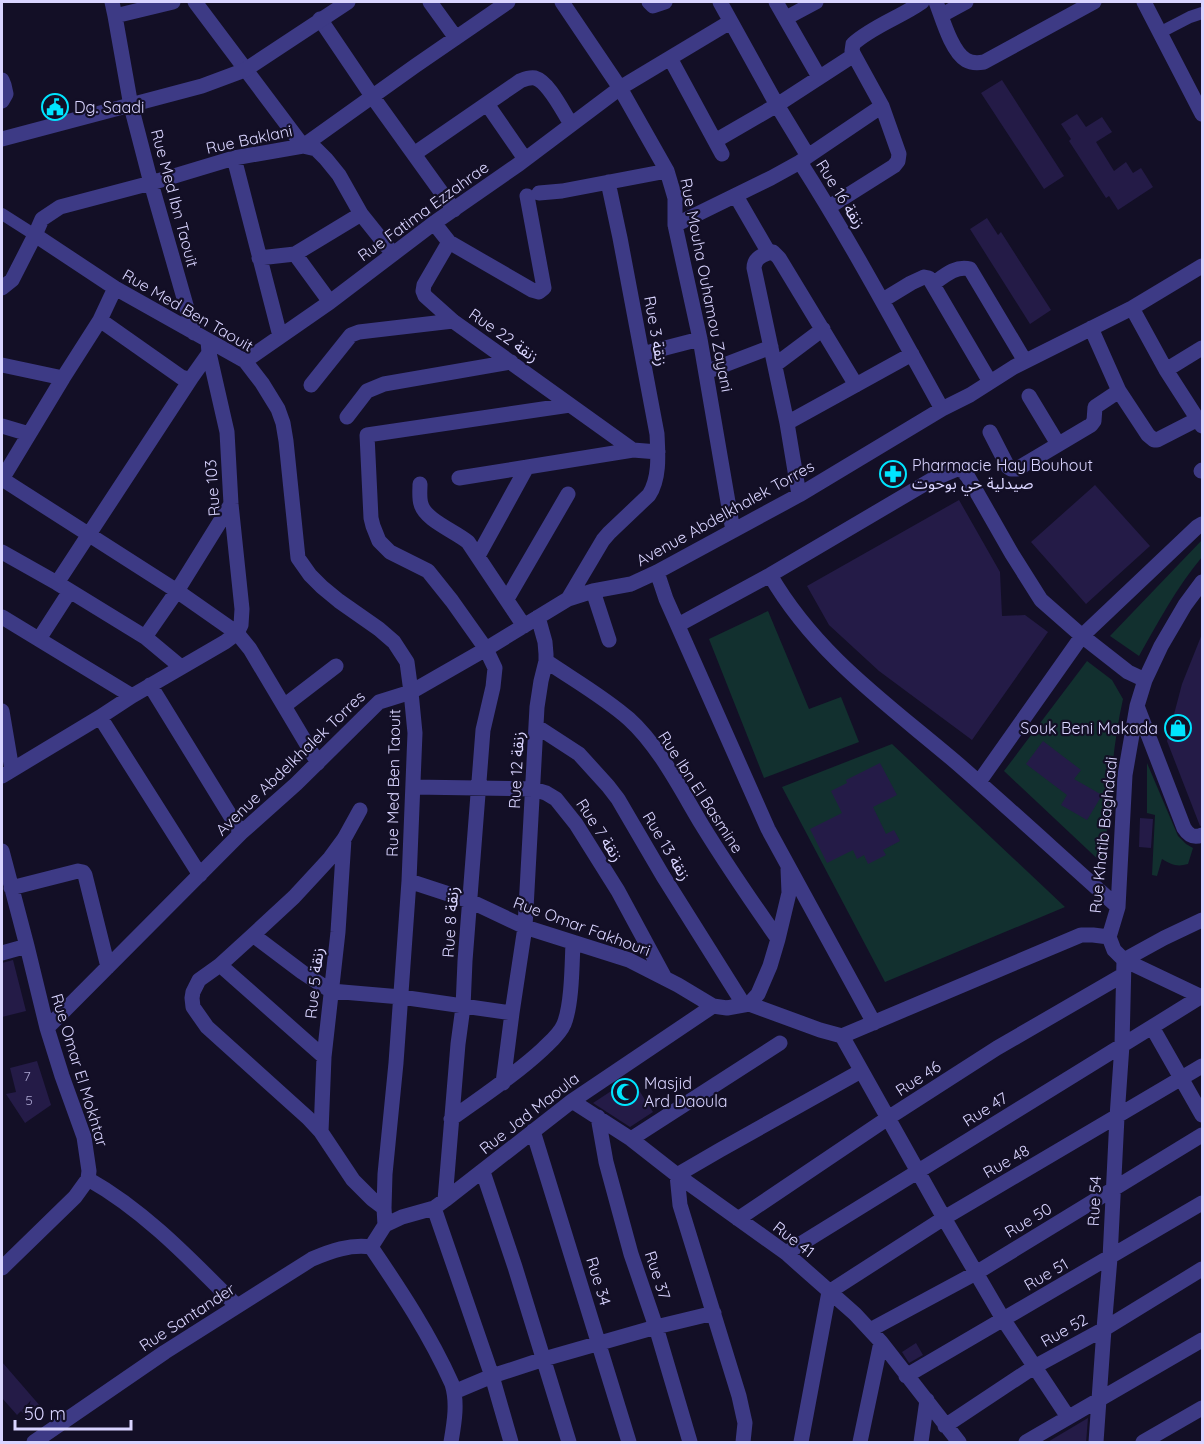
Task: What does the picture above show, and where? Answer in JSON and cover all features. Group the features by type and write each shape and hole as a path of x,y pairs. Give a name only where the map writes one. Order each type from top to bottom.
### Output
{"street":[{"path":"114,9 173,2"},
{"path":"195,2 303,146 316,149 339,175 361,214 393,254"},
{"path":"2,139 202,86 245,70 348,2"},
{"path":"430,2 456,38"},
{"name":"Rue Baklani","path":"2,288 12,280 42,219 60,207 234,158 303,146 508,2"},
{"name":"Rue Mouha Ouhamou Zayani","path":"562,2 620,88 667,171 675,198 675,225 700,339 734,531"},
{"path":"649,2 653,6 665,2"},
{"name":"Rue 16 زنقة","path":"720,2 777,105 829,207 942,409"},
{"path":"776,2 819,77"},
{"path":"786,18 816,2"},
{"path":"829,207 894,166 898,161 899,154 882,106 854,56 852,47 856,42 922,2"},
{"path":"966,2 939,8 958,54 967,61 975,63 984,62 1094,2"},
{"path":"1144,2 1202,111"},
{"name":"Rue Med Ibn Taouit","path":"114,9 131,105 194,333"},
{"path":"1161,32 1203,13"},
{"path":"320,19 454,210"},
{"name":"Rue Fatima Ezzahrae","path":"245,361 330,302 434,223 620,88 730,22"},
{"path":"670,58 718,148 777,105 854,56"},
{"path":"414,154 520,81 529,78 536,79 546,86 571,124"},
{"path":"2,80 6,94 2,101"},
{"path":"487,104 525,159"},
{"path":"675,225 804,159 882,106"},
{"path":"234,158 280,336"},
{"path":"434,223 449,242 539,292 544,288 533,194 667,171"},
{"name":"Rue 3 زنقة","path":"568,599 609,533 654,488 658,452 657,434 608,182"},
{"path":"736,195 769,253"},
{"name":"Rue Med Ben Taouit","path":"2,214 115,288 194,333 209,347 245,361 278,409 283,423 298,558 322,587 379,628 394,642 407,662 415,733 410,881 385,1174 385,1225"},
{"path":"259,258 295,254 361,214"},
{"name":"Rue 22 زنقة","path":"449,242 424,285 425,296 453,321 633,450"},
{"path":"799,495 787,423 753,268 757,259 773,252 779,258 856,385"},
{"path":"295,254 330,302"},
{"name":"Avenue Abdelkhalek Torres","path":"47,1028 241,833 296,784 379,702 411,692 568,599 593,591 631,584 657,572 799,495 1025,361 1132,308 1203,266"},
{"path":"933,284 954,270 970,269 1025,361"},
{"path":"883,300 911,282 927,276 990,381"},
{"path":"115,288 100,320 2,479 177,591 237,633 250,649 318,763"},
{"path":"1091,328 1119,391 1148,435 1154,440 1200,423 1166,370 1132,308"},
{"path":"100,320 181,377 188,379 192,377"},
{"path":"311,385 351,335 359,332 453,321"},
{"path":"775,365 823,329"},
{"path":"642,354 700,339"},
{"path":"39,639 89,534 192,377 209,347"},
{"name":"Rue 103","path":"209,347 227,432 231,504 242,609 241,624 237,633"},
{"path":"706,372 771,347"},
{"path":"1166,370 1203,348"},
{"path":"787,423 912,354"},
{"path":"347,417 367,391 384,384 511,362"},
{"path":"2,365 63,378"},
{"path":"990,432 1008,466 1011,469 1017,469 1091,425 1095,417 1095,407 1119,391"},
{"path":"1029,396 1058,444"},
{"name":"Rue 8 زنقة","path":"440,1204 463,1007 483,730 495,668 486,649 428,572 390,552 379,541 371,518 367,435 570,405"},
{"path":"2,426 29,434"},
{"path":"459,478 633,450 658,452"},
{"path":"478,556 527,467"},
{"path":"678,625 770,575 933,479 957,469 968,477 1041,600 1128,672 1144,680"},
{"path":"420,484 420,503 424,511 468,542 524,626"},
{"path":"507,599 568,494"},
{"path":"145,637 177,591 231,504"},
{"path":"979,782 1082,636 1197,527 1203,524"},
{"path":"2,552 145,637 181,667"},
{"path":"657,572 666,599 763,818 874,1023"},
{"path":"770,575 798,617 852,676 979,782 1118,907"},
{"name":"Rue Khatib Baghdadi","path":"1124,968 1109,937 1118,907 1125,775 1137,706 1144,680 1161,646 1185,605 1203,582"},
{"path":"593,591 609,639"},
{"path":"2,616 132,696"},
{"name":"Rue 12 زنقة","path":"503,1083 525,927 536,726 539,693 546,661 545,642 538,617"},
{"path":"2,711 7,773 237,633"},
{"name":"Rue Ibn El Basmine","path":"546,661 610,704 642,733 652,745 722,859 778,939"},
{"path":"284,706 336,666"},
{"path":"150,685 241,833"},
{"path":"1137,706 1184,828 1193,836 1203,836"},
{"path":"100,717 200,875"},
{"name":"Rue 13 زنقة","path":"536,726 579,754 618,799 663,876 746,1004"},
{"name":"Rue 7 زنقة","path":"412,786 533,789 556,799 576,824 618,891 665,978"},
{"path":"360,810 344,839 330,858 294,897 220,965 196,983 192,998 194,1007 207,1027 321,1132 353,1180 384,1208"},
{"name":"Rue 5 زنقة","path":"321,1132 324,1057 338,932 344,839"},
{"name":"Rue Omar El Mokhtar","path":"2,851 47,1028 84,1137 89,1162 88,1179"},
{"path":"713,1006 727,1008 746,1004 758,994 770,966 789,893 788,866"},
{"path":"11,888 78,871 83,872 108,967"},
{"name":"Rue Omar Fakhouri","path":"410,881 470,901 525,927 629,960 713,1006"},
{"name":"Rue 46","path":"738,1219 888,1118 1124,968 1164,938 1203,920"},
{"path":"746,1004 842,1036 1081,935 1093,934 1109,937"},
{"path":"253,935 331,991 401,997 512,1013"},
{"path":"451,1119 503,1083 561,1030 567,1011 573,942"},
{"path":"2,953 27,946"},
{"path":"220,965 324,1057"},
{"path":"1124,968 1202,996"},
{"name":"Rue 54","path":"1096,1443 1110,1258 1124,968"},
{"name":"Rue 47","path":"786,1253 1202,996"},
{"name":"Rue Jad Maoula","path":"385,1225 402,1216 440,1204 572,1101 713,1006"},
{"path":"1152,1027 1203,1115"},
{"path":"842,1036 1003,1319 1068,1418"},
{"path":"631,1140 780,1043"},
{"name":"Rue 48","path":"829,1292 944,1218 1203,1066"},
{"path":"743,1443 745,1423 743,1413 680,1205 677,1175 861,1071"},
{"name":"Rue 41","path":"572,1101 631,1140 786,1253 855,1314 927,1400 959,1443"},
{"name":"Rue 37","path":"597,1117 606,1162 632,1254 690,1443"},
{"name":"Rue 34","path":"533,1131 629,1443"},
{"name":"Rue 50","path":"875,1336 1203,1135"},
{"path":"483,1172 569,1443"},
{"path":"2,1268 67,1206 88,1179 103,1187 146,1220 237,1306"},
{"name":"Rue 51","path":"906,1376 1203,1203"},
{"path":"440,1204 511,1443"},
{"path":"385,1225 370,1247 425,1329 447,1374 454,1392 455,1418 451,1443"},
{"name":"Rue Santander","path":"34,1443 165,1352 312,1259 351,1246 370,1247"},
{"name":"Rue 52","path":"945,1426 1034,1367 1104,1329 1203,1269"},
{"path":"801,1443 829,1292"},
{"path":"454,1392 492,1376 544,1359 714,1313"},
{"path":"861,1443 875,1336"},
{"path":"1026,1443 1203,1340"},
{"path":"921,1443 927,1400"},
{"path":"1143,1443 1203,1408"}],"green space":[{"path":"1202,540 1202,557 1176,593 1139,656 1110,636"},
{"path":"768,611 809,709 841,697 859,742 764,778 709,639"},
{"path":"1087,661 1112,680 1123,699 1113,760 1104,865 1004,771"},
{"path":"892,744 1065,907 885,982 782,787"},
{"path":"1147,763 1178,836 1193,848 1188,864 1175,865 1162,859 1157,876 1152,875 1155,815 1147,813"}],"building":[{"path":"1002,80 1064,176 1044,189 981,93"},
{"path":"1077,114 1086,127 1102,117 1112,132 1096,142 1114,171 1126,162 1133,173 1141,168 1153,187 1118,210 1109,196 1106,198 1069,141 1071,139 1061,124"},
{"path":"987,218 998,235 1001,232 1051,310 1030,324 970,229"},
{"path":"1095,485 1150,546 1086,604 1031,542"},
{"path":"959,500 1000,572 1002,616 1025,615 1048,632 972,740 879,671 829,625 807,586"},
{"path":"1202,634 1203,825 1200,826 1167,741 1182,684"},
{"path":"1043,741 1081,770 1074,779 1102,795 1087,820 1061,805 1067,795 1026,764"},
{"path":"880,763 897,795 873,807 886,834 894,830 900,841 883,850 886,855 868,864 864,855 857,859 853,850 827,863 810,829 842,813 831,791 847,783 846,780"},
{"path":"1140,818 1153,819 1151,848 1139,847"},
{"path":"13,960 26,1011 2,1017 2,963"},
{"path":"37,1061 51,1105 25,1123 6,1094 16,1092 10,1068"},
{"name":"Masjid Ard Daoula","path":"631,1078 653,1112 630,1127 593,1103"},
{"path":"916,1343 923,1355 909,1363 902,1352"},
{"path":"2,1362 41,1407 28,1419 21,1411 17,1415 2,1398"},
{"path":"1088,1418 1086,1443 1046,1443"}],"place":[{"name":"Dg. Saadi","path":"55,107"},
{"name":"Pharmacie Hay Bouhout صيدلية حي بوحوت","path":"893,474"},
{"name":"Souk Beni Makada","path":"1178,728"},
{"name":"Masjid Ard Daoula","path":"625,1092"}]}
